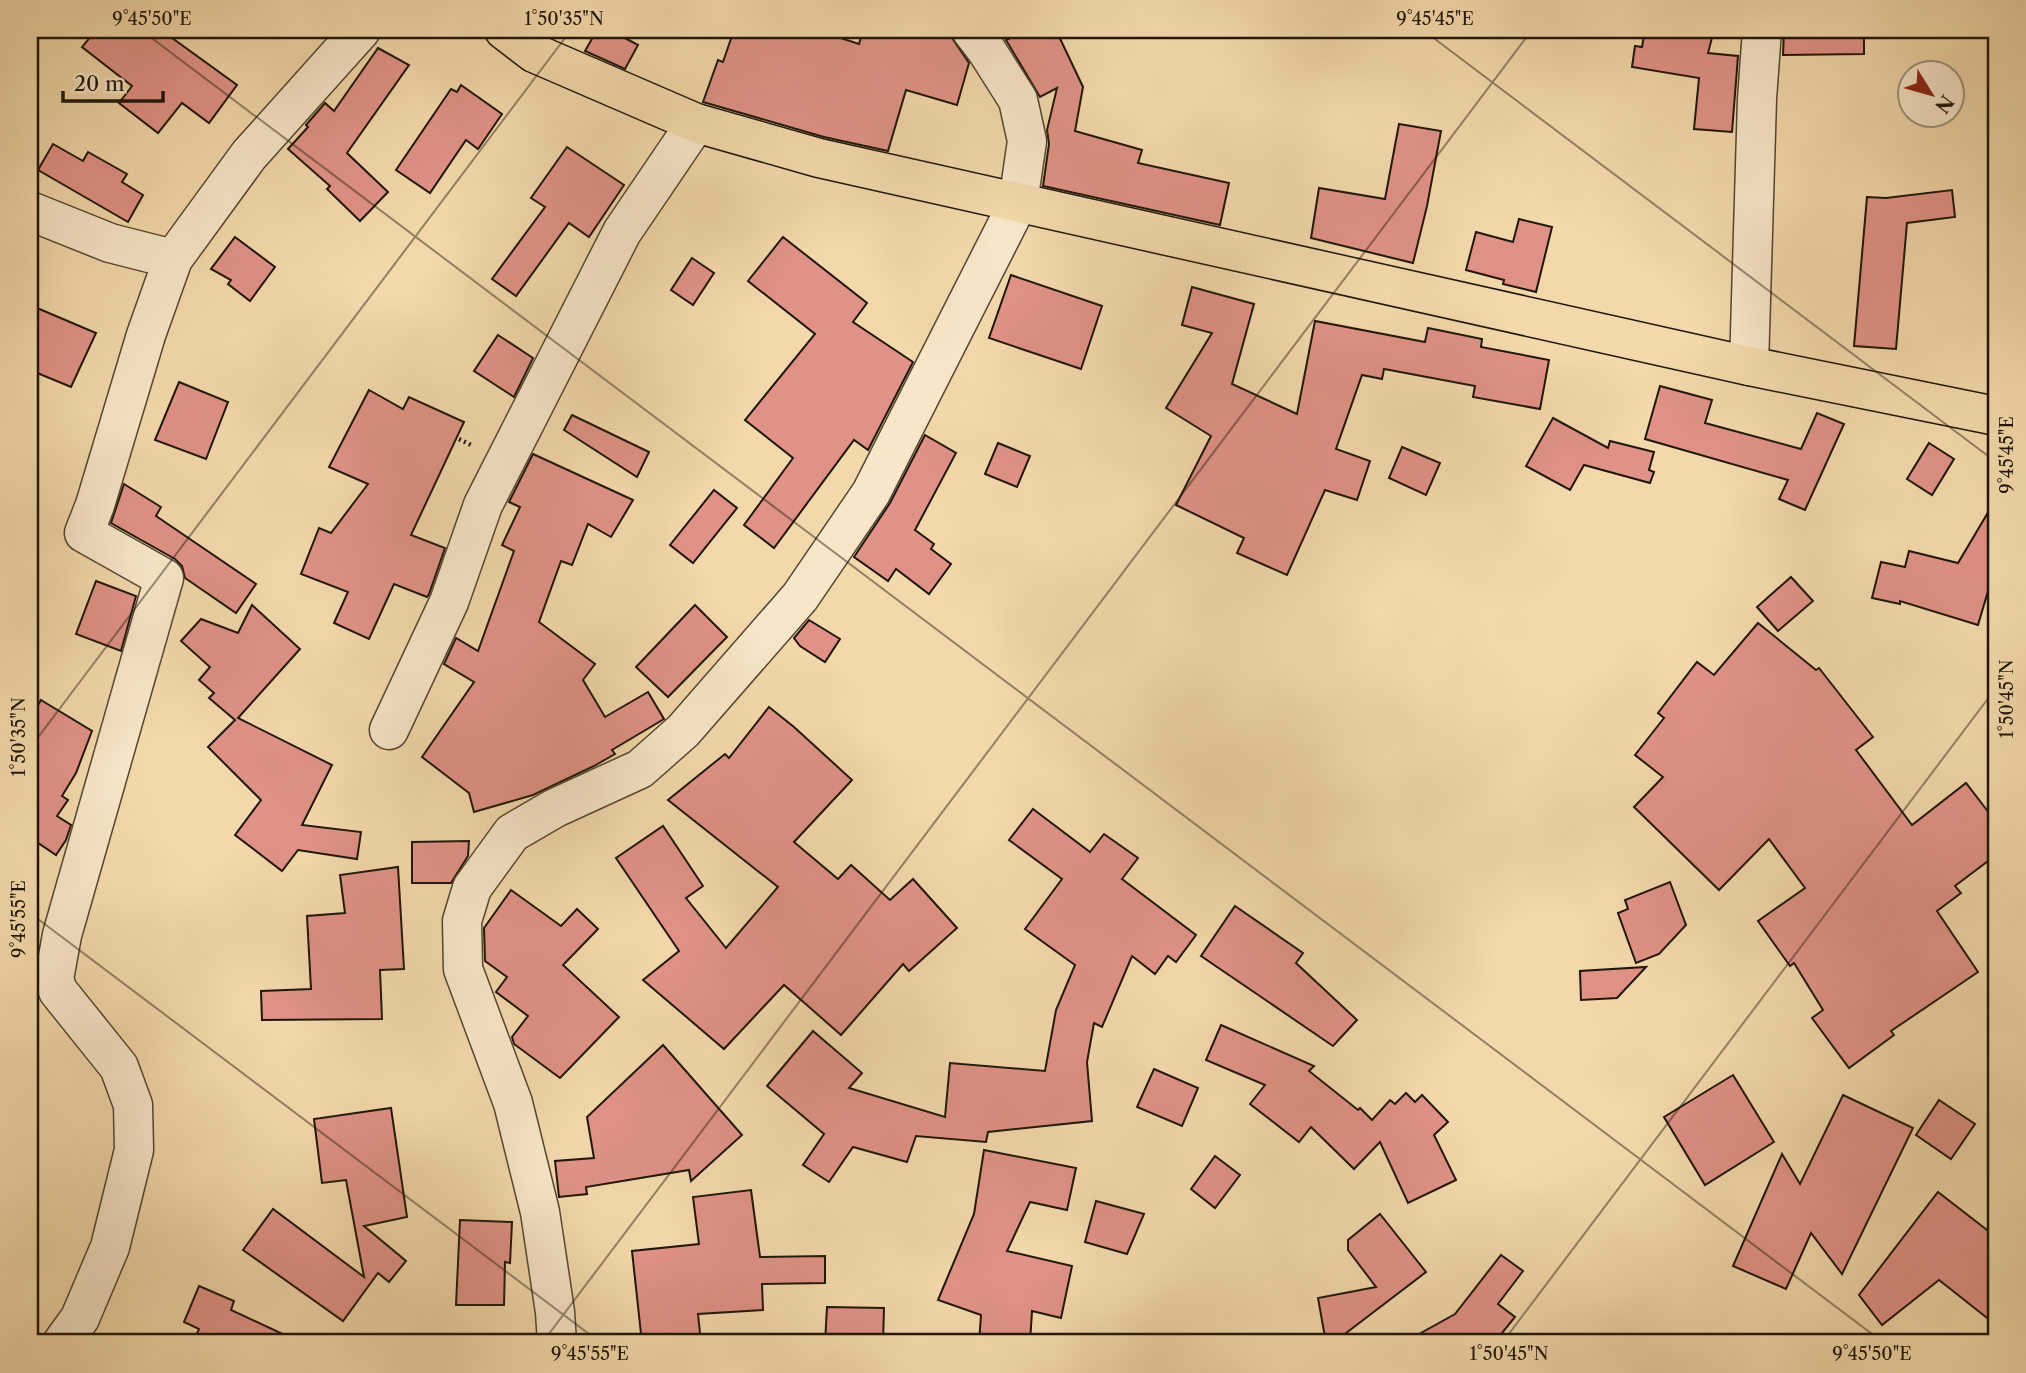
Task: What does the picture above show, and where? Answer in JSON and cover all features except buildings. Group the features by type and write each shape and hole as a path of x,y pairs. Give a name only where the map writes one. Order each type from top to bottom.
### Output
{"main road":[{"path":"504,30 534,53 696,123 819,158 1749,366 1996,416"}],"street":[{"path":"62,1343 80,1318 110,1247 134,1150 133,1105 119,1067 58,991 46,942 164,579 83,533 95,505 146,335 173,259 249,155 361,30"},
{"path":"557,1343 540,1212 513,1102 463,969 462,921 472,888 512,833 555,808 640,769 682,731 800,597 871,493 1018,203 1027,141 1018,100 971,30"},
{"path":"1749,366 1757,99 1762,30"},
{"path":"389,730 449,602 483,505 622,232 696,123"},
{"path":"30,211 110,243 173,259"}]}
